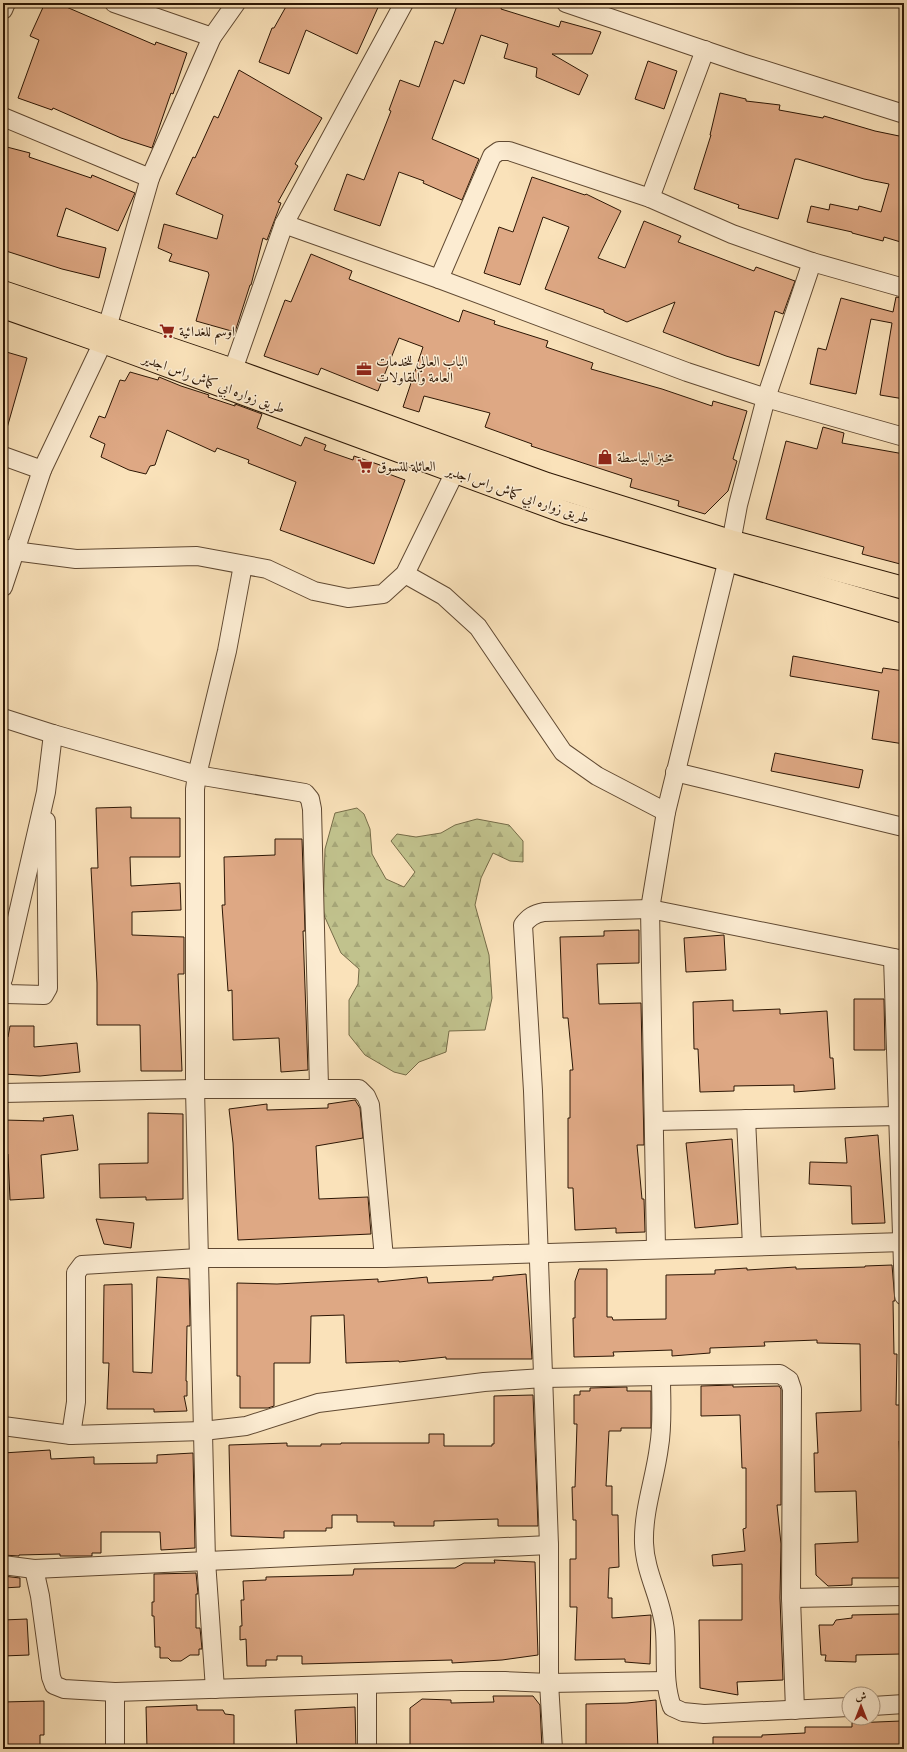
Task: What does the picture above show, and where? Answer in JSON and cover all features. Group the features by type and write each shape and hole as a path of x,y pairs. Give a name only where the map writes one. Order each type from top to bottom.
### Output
{"main road":[{"path":"3,292 105,334 233,370 729,550 904,588"},
{"name":"طريق زواره ابي كماش راس اجدير","path":"3,308 105,334 455,472 567,513 729,550 904,612"}],"street":[{"path":"3,10 6,3"},
{"path":"114,3 212,37"},
{"path":"3,587 8,550 42,470 105,334 150,178 212,37 236,3"},
{"path":"233,370 284,224 404,3"},
{"path":"566,3 704,50 904,114"},
{"path":"650,198 704,50"},
{"path":"3,117 150,178"},
{"path":"439,279 492,156 499,150 509,151 650,198 732,234 812,262 904,288"},
{"path":"284,224 439,279 679,369 766,398 904,437"},
{"path":"656,1249 650,909 666,812 729,550 738,504 766,398 812,262"},
{"path":"3,456 42,470"},
{"path":"8,550 76,559 197,556 267,570 314,591 348,598 382,594 405,574 455,472"},
{"path":"215,1689 206,1561 195,1089 195,789 197,775 227,651 243,565"},
{"path":"405,574 444,596 478,627 563,752 597,776 666,812"},
{"path":"3,718 53,734 197,775 304,793 310,799 312,809 319,1088"},
{"path":"3,979 46,792 53,734"},
{"path":"675,772 903,827"},
{"path":"3,988 7,994 44,995 48,988 46,792"},
{"path":"553,1749 549,1683 548,1545 543,1378 537,1254 533,1091 523,925 528,918 535,914 544,912 650,909 898,959 898,1116 904,1296"},
{"path":"3,1093 195,1089 359,1089 366,1096 370,1105 384,1258"},
{"path":"654,1121 898,1116"},
{"path":"746,1119 752,1246"},
{"path":"72,1435 76,1402 76,1273 82,1264 199,1258 384,1258 903,1242"},
{"path":"3,1426 72,1435 203,1431 246,1426 318,1403 484,1382 543,1378 780,1374 789,1380 792,1389 791,1598 795,1710"},
{"path":"661,1377 660,1446 644,1519 644,1545 648,1567 661,1607 665,1631 667,1694 672,1707 683,1712 704,1714 841,1707"},
{"path":"3,1565 34,1569 548,1545"},
{"path":"34,1569 40,1596 51,1677 54,1684 64,1689 115,1692 367,1684 505,1681 549,1683 666,1680"},
{"path":"791,1598 904,1596"},
{"path":"367,1684 367,1749"},
{"path":"115,1692 115,1749"},
{"path":"881,1705 904,1704"}],"green space":[{"path":"357,808 364,814 370,829 372,854 386,879 404,887 415,872 391,841 397,834 416,837 441,833 455,825 477,819 509,825 523,841 523,862 510,861 493,853 481,878 475,905 489,955 492,998 485,1030 449,1031 446,1052 419,1062 406,1075 394,1072 365,1055 349,1035 349,1000 358,984 359,969 341,953 323,913 325,849 335,813"}],"building":[{"path":"45,3 57,3 155,45 156,42 187,53 152,148 121,138 53,108 52,110 18,98 39,40 30,36"},
{"path":"288,3 380,3 357,54 306,30 289,74 259,62 272,28 274,28"},
{"path":"458,3 503,3 501,9 559,27 561,21 601,32 592,54 552,54 588,75 579,95 536,77 537,68 504,58 508,44 481,35 464,84 454,80 432,139 479,159 462,200 423,183 424,181 399,172 380,226 334,210 347,174 364,180 391,111 389,110 400,80 419,87 435,41 443,44"},
{"path":"648,61 677,71 664,109 635,99"},
{"path":"239,70 322,118 295,164 298,166 278,202 281,203 267,240 263,238 251,285 235,332 196,321 209,275 208,272 169,261 172,254 158,248 164,224 217,239 223,215 176,194 193,157 195,158 214,116 218,118"},
{"path":"720,93 746,99 746,101 780,105 779,110 823,118 824,116 875,131 904,137 904,243 884,237 883,241 852,232 807,222 811,206 829,210 830,204 858,210 859,206 881,212 889,184 864,179 798,159 795,159 778,219 738,208 739,205 694,189 711,135"},
{"path":"3,146 30,153 29,157 91,178 92,175 135,193 118,231 66,208 57,236 106,248 99,278 62,269 3,250"},
{"path":"532,177 585,195 586,194 621,211 598,258 625,268 644,221 681,236 678,242 754,271 756,267 795,281 783,314 775,311 759,366 726,356 663,332 675,302 627,322 604,312 604,310 545,289 569,227 543,217 520,285 484,273 499,227 513,232"},
{"path":"311,254 352,271 349,279 459,322 463,310 495,321 494,324 548,341 546,347 593,363 591,369 662,389 712,406 713,401 747,411 733,459 737,461 728,491 705,514 678,506 679,501 630,487 632,479 531,446 532,444 485,427 490,413 424,396 419,412 403,407 423,347 399,338 378,391 321,368 318,375 264,356 285,300 291,302"},
{"path":"896,297 904,298 904,399 880,395 892,323 871,319 856,394 810,384 818,348 826,350 841,298 893,312"},
{"path":"3,351 27,358 7,428 3,427"},
{"path":"130,372 158,380 159,377 209,395 208,397 235,406 235,404 262,414 257,428 301,446 305,437 326,445 324,450 353,460 354,456 380,465 378,470 405,480 374,564 280,530 296,482 248,463 249,460 217,448 215,452 167,430 155,465 150,466 146,474 129,470 101,457 105,444 90,437 99,416 105,418 120,380 125,381"},
{"path":"823,427 844,433 842,443 904,454 904,565 862,554 864,547 766,519 786,441 817,449"},
{"path":"793,656 882,673 883,668 904,671 904,744 872,739 879,691 790,676"},
{"path":"775,753 863,770 859,788 771,771"},
{"path":"131,807 131,818 180,818 180,857 130,857 131,886 180,883 181,910 132,912 132,935 184,937 184,974 178,974 182,1071 141,1071 140,1025 97,1025 97,983 91,868 98,868 96,808"},
{"path":"275,839 302,839 305,931 303,931 308,1070 281,1072 279,1038 233,1040 232,990 228,991 222,905 225,905 224,857 275,855"},
{"path":"639,930 639,963 597,964 599,1004 641,1003 644,1145 637,1145 642,1199 644,1199 645,1232 616,1233 616,1228 575,1230 573,1188 568,1188 570,1070 573,1070 568,1018 563,1018 560,937 604,936 604,931"},
{"path":"724,935 726,970 686,972 684,938"},
{"path":"854,999 884,999 885,1050 854,1050"},
{"path":"733,1000 733,1011 780,1009 780,1014 827,1011 830,1058 833,1058 835,1089 794,1092 794,1085 734,1086 734,1091 700,1092 698,1049 694,1049 693,1002"},
{"path":"10,1026 34,1026 34,1047 77,1043 80,1072 40,1076 3,1074 3,1036 8,1037"},
{"path":"355,1100 360,1108 363,1138 316,1146 319,1199 368,1197 371,1234 238,1240 233,1143 229,1109 267,1104 267,1110 328,1108 328,1104"},
{"path":"148,1113 183,1114 183,1199 146,1200 146,1197 100,1198 99,1164 148,1163"},
{"path":"73,1115 78,1150 41,1155 44,1198 10,1200 8,1154 3,1154 3,1120 44,1121 43,1118"},
{"path":"878,1135 885,1223 852,1224 851,1186 809,1184 810,1162 847,1163 845,1138"},
{"path":"732,1139 738,1224 695,1228 686,1143"},
{"path":"96,1219 134,1223 131,1248 104,1244"},
{"path":"892,1265 895,1301 893,1301 894,1354 897,1354 896,1405 901,1405 902,1441 899,1441 903,1538 901,1538 902,1578 852,1578 852,1585 828,1586 816,1575 815,1544 858,1542 856,1491 815,1492 814,1453 818,1453 816,1413 861,1411 860,1344 817,1343 817,1340 764,1342 765,1346 710,1348 710,1353 672,1356 672,1350 613,1352 614,1356 574,1357 573,1318 575,1318 575,1281 579,1269 607,1269 607,1317 612,1317 613,1320 666,1319 666,1275 715,1274 715,1270 747,1268 747,1270 796,1267 796,1269"},
{"path":"526,1274 532,1359 446,1359 446,1357 399,1362 346,1363 344,1315 311,1316 310,1363 274,1363 274,1406 268,1408 240,1408 240,1376 237,1376 237,1283 277,1284 378,1279 378,1282 427,1277 428,1283 493,1280 493,1277"},
{"path":"157,1277 189,1279 190,1326 187,1326 187,1396 184,1396 187,1411 154,1412 154,1409 107,1409 109,1363 103,1363 104,1285 132,1284 133,1372 152,1373"},
{"path":"733,1385 733,1387 779,1386 781,1389 781,1505 777,1505 781,1544 780,1598 783,1680 737,1682 738,1695 700,1688 699,1620 742,1620 742,1564 713,1566 712,1555 745,1551 743,1529 746,1528 746,1468 742,1468 740,1415 701,1416 701,1386"},
{"path":"627,1387 627,1391 651,1391 651,1428 621,1428 621,1431 609,1431 606,1486 612,1486 612,1515 618,1515 619,1567 609,1568 608,1598 612,1598 612,1618 651,1615 650,1664 625,1662 625,1659 575,1660 577,1607 570,1607 570,1559 576,1559 576,1520 573,1520 572,1487 575,1487 577,1424 574,1424 574,1395 580,1395 580,1391 590,1391 590,1388"},
{"path":"533,1395 538,1526 498,1526 498,1519 434,1521 434,1526 394,1526 394,1522 357,1522 357,1515 332,1515 332,1528 326,1528 326,1531 284,1531 284,1538 231,1536 229,1445 287,1443 287,1446 321,1446 321,1444 341,1443 429,1443 429,1434 444,1434 444,1446 492,1446 492,1444 494,1444 494,1396"},
{"path":"50,1450 51,1459 94,1457 94,1464 157,1463 157,1455 193,1453 195,1548 161,1550 160,1532 101,1532 101,1553 92,1553 92,1556 60,1556 60,1554 19,1556 3,1555 3,1453"},
{"path":"494,1560 535,1562 538,1655 502,1660 452,1663 452,1660 302,1664 302,1656 277,1656 277,1660 266,1660 266,1666 247,1666 246,1639 240,1640 240,1626 242,1626 241,1600 244,1600 243,1581 266,1580 266,1577 353,1575 354,1569 455,1568 464,1563 495,1563"},
{"path":"196,1573 198,1594 196,1594 196,1628 200,1628 202,1649 199,1649 199,1655 190,1655 181,1661 171,1661 168,1658 160,1658 160,1647 155,1647 154,1616 152,1616 152,1602 154,1602 154,1574"},
{"path":"3,1576 20,1578 20,1587 3,1588"},
{"path":"900,1614 901,1654 856,1655 856,1662 825,1661 826,1655 821,1655 819,1625 833,1625 836,1620 852,1618 852,1615"},
{"path":"27,1619 29,1655 3,1656 3,1620"},
{"path":"493,1696 533,1696 540,1705 542,1749 410,1749 410,1708 422,1699 451,1700 451,1703 494,1702"},
{"path":"656,1700 658,1749 586,1749 586,1704 627,1703"},
{"path":"44,1701 44,1735 40,1735 40,1749 7,1749 7,1733 3,1733 3,1702"},
{"path":"197,1705 197,1710 223,1710 225,1714 234,1715 234,1749 147,1749 146,1707"},
{"path":"355,1707 356,1749 297,1749 295,1710"},
{"path":"901,1721 902,1749 713,1749 713,1737 762,1737 762,1735 805,1733 805,1727 881,1726 881,1722"}],"place":[{"name":"اوسم للغدائية","path":"167,331"},
{"name":"الباب العالي للخدمات العامة والمقاولات","path":"364,369"},
{"name":"مخبز البياسطة","path":"605,457"},
{"name":"العائلة للتسوق","path":"365,466"}]}
